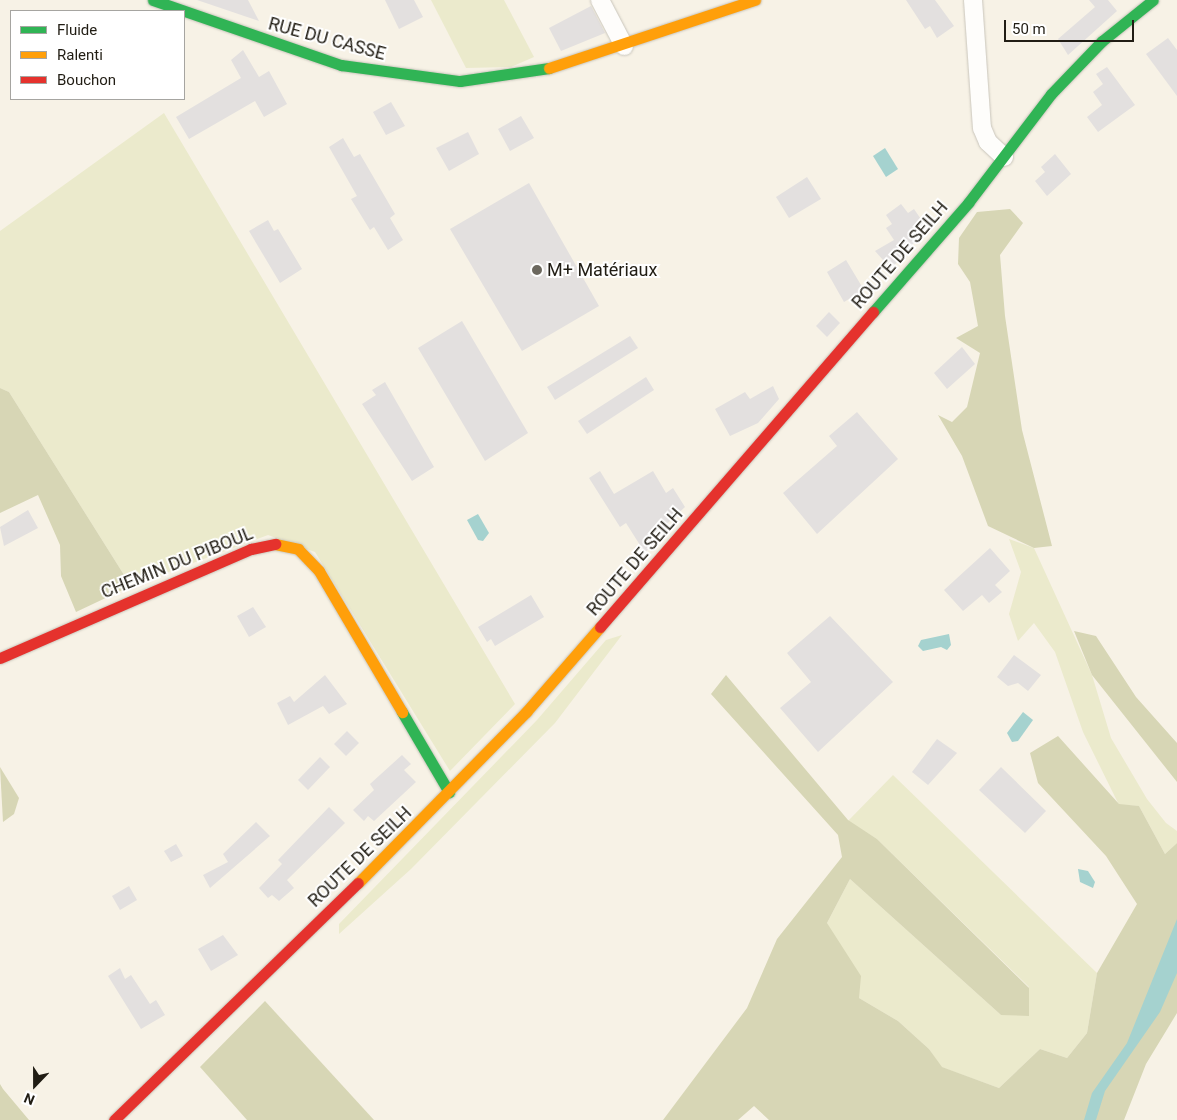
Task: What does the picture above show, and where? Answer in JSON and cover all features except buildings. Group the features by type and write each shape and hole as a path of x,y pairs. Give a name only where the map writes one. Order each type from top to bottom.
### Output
{"street":[{"name":"RUE DU CASSE","path":"153,0 182,10"},
{"path":"600,0 624,46"},
{"name":"RUE DU CASSE","path":"185,11 340,65 419,78 460,81 558,67 755,0"},
{"path":"973,0 982,128 988,142 1004,157"},
{"name":"ROUTE DE SEILH","path":"114,1120 449,792 630,596 1004,157 1057,87 1102,41 1153,0"},
{"name":"CHEMIN DU PIBOUL","path":"0,658 251,549 276,544 298,549 323,578 449,792"}],"green space":[{"path":"431,0 504,0 534,57 511,67 466,68"},
{"path":"164,113 515,704 450,771 315,552 268,535 131,586 9,392 0,388 0,231"},
{"path":"1010,209 1023,223 1000,255 1005,316 1022,430 1052,546 1034,548 988,526 962,456 938,415 952,422 967,407 980,353 956,338 978,326 970,282 958,264 959,238 977,212"},
{"path":"0,388 9,392 131,586 76,612 61,576 60,545 38,495 0,513"},
{"path":"1009,539 1034,548 1092,675 1111,738 1147,799 1166,823 1177,831 1177,843 1165,854 1139,806 1119,805 1083,732 1055,652 1034,623 1018,641 1009,614 1021,572"},
{"path":"1074,631 1096,636 1136,697 1177,743 1177,782 1092,675"},
{"path":"622,635 555,723 411,869 339,934 339,924 537,720 606,640"},
{"path":"726,675 848,820 877,839 1029,988 1029,1016 1001,1015 850,879 827,923 861,976 859,998 898,1021 929,1049 942,1067 999,1088 1040,1049 1067,1058 1087,1033 1097,973 1137,904 1106,856 1038,783 1030,753 1058,736 1119,804 1139,806 1165,854 1177,843 1177,1013 1146,1064 1124,1120 769,1120 754,1106 738,1120 663,1120 747,1008 777,939 842,857 838,835 711,694"},
{"path":"0,767 19,798 14,814 3,822"},
{"path":"893,775 1097,973 1087,1033 1067,1058 1040,1049 999,1088 941,1067 929,1049 898,1021 859,998 827,923 850,879 1001,1015 1029,987 877,839 848,821"},
{"path":"265,1001 374,1120 247,1120 200,1067"},
{"path":"0,1084 3,1089 29,1120 0,1120"}],"water":[{"path":"885,148 898,169 886,177 873,156"},
{"path":"478,514 489,533 483,541 478,540 467,520"},
{"path":"949,634 951,645 947,650 941,647 923,651 918,646 921,640"},
{"path":"1023,712 1033,720 1018,741 1012,742 1007,733"},
{"path":"1078,869 1088,871 1095,882 1093,888 1080,882"},
{"path":"1177,919 1177,973 1160,1012 1105,1091 1096,1120 1084,1120 1092,1093 1127,1043"}],"traffic: fast":[{"path":"153,0 182,10"},
{"path":"873,312 968,203 1051,94 1102,41 1153,0"},
{"path":"185,11 341,65 460,81 549,68"},
{"path":"402,712 449,792"}],"traffic: slow":[{"path":"549,68 755,0"},
{"path":"275,544 298,549 319,571 402,712"},
{"path":"358,883 526,712 600,627"}],"traffic: jam":[{"path":"600,627 873,312"},
{"path":"0,658 251,549 275,544"},
{"path":"114,1120 358,883"}],"place":[{"name":"M+ Matériaux","path":"537,270"}]}
